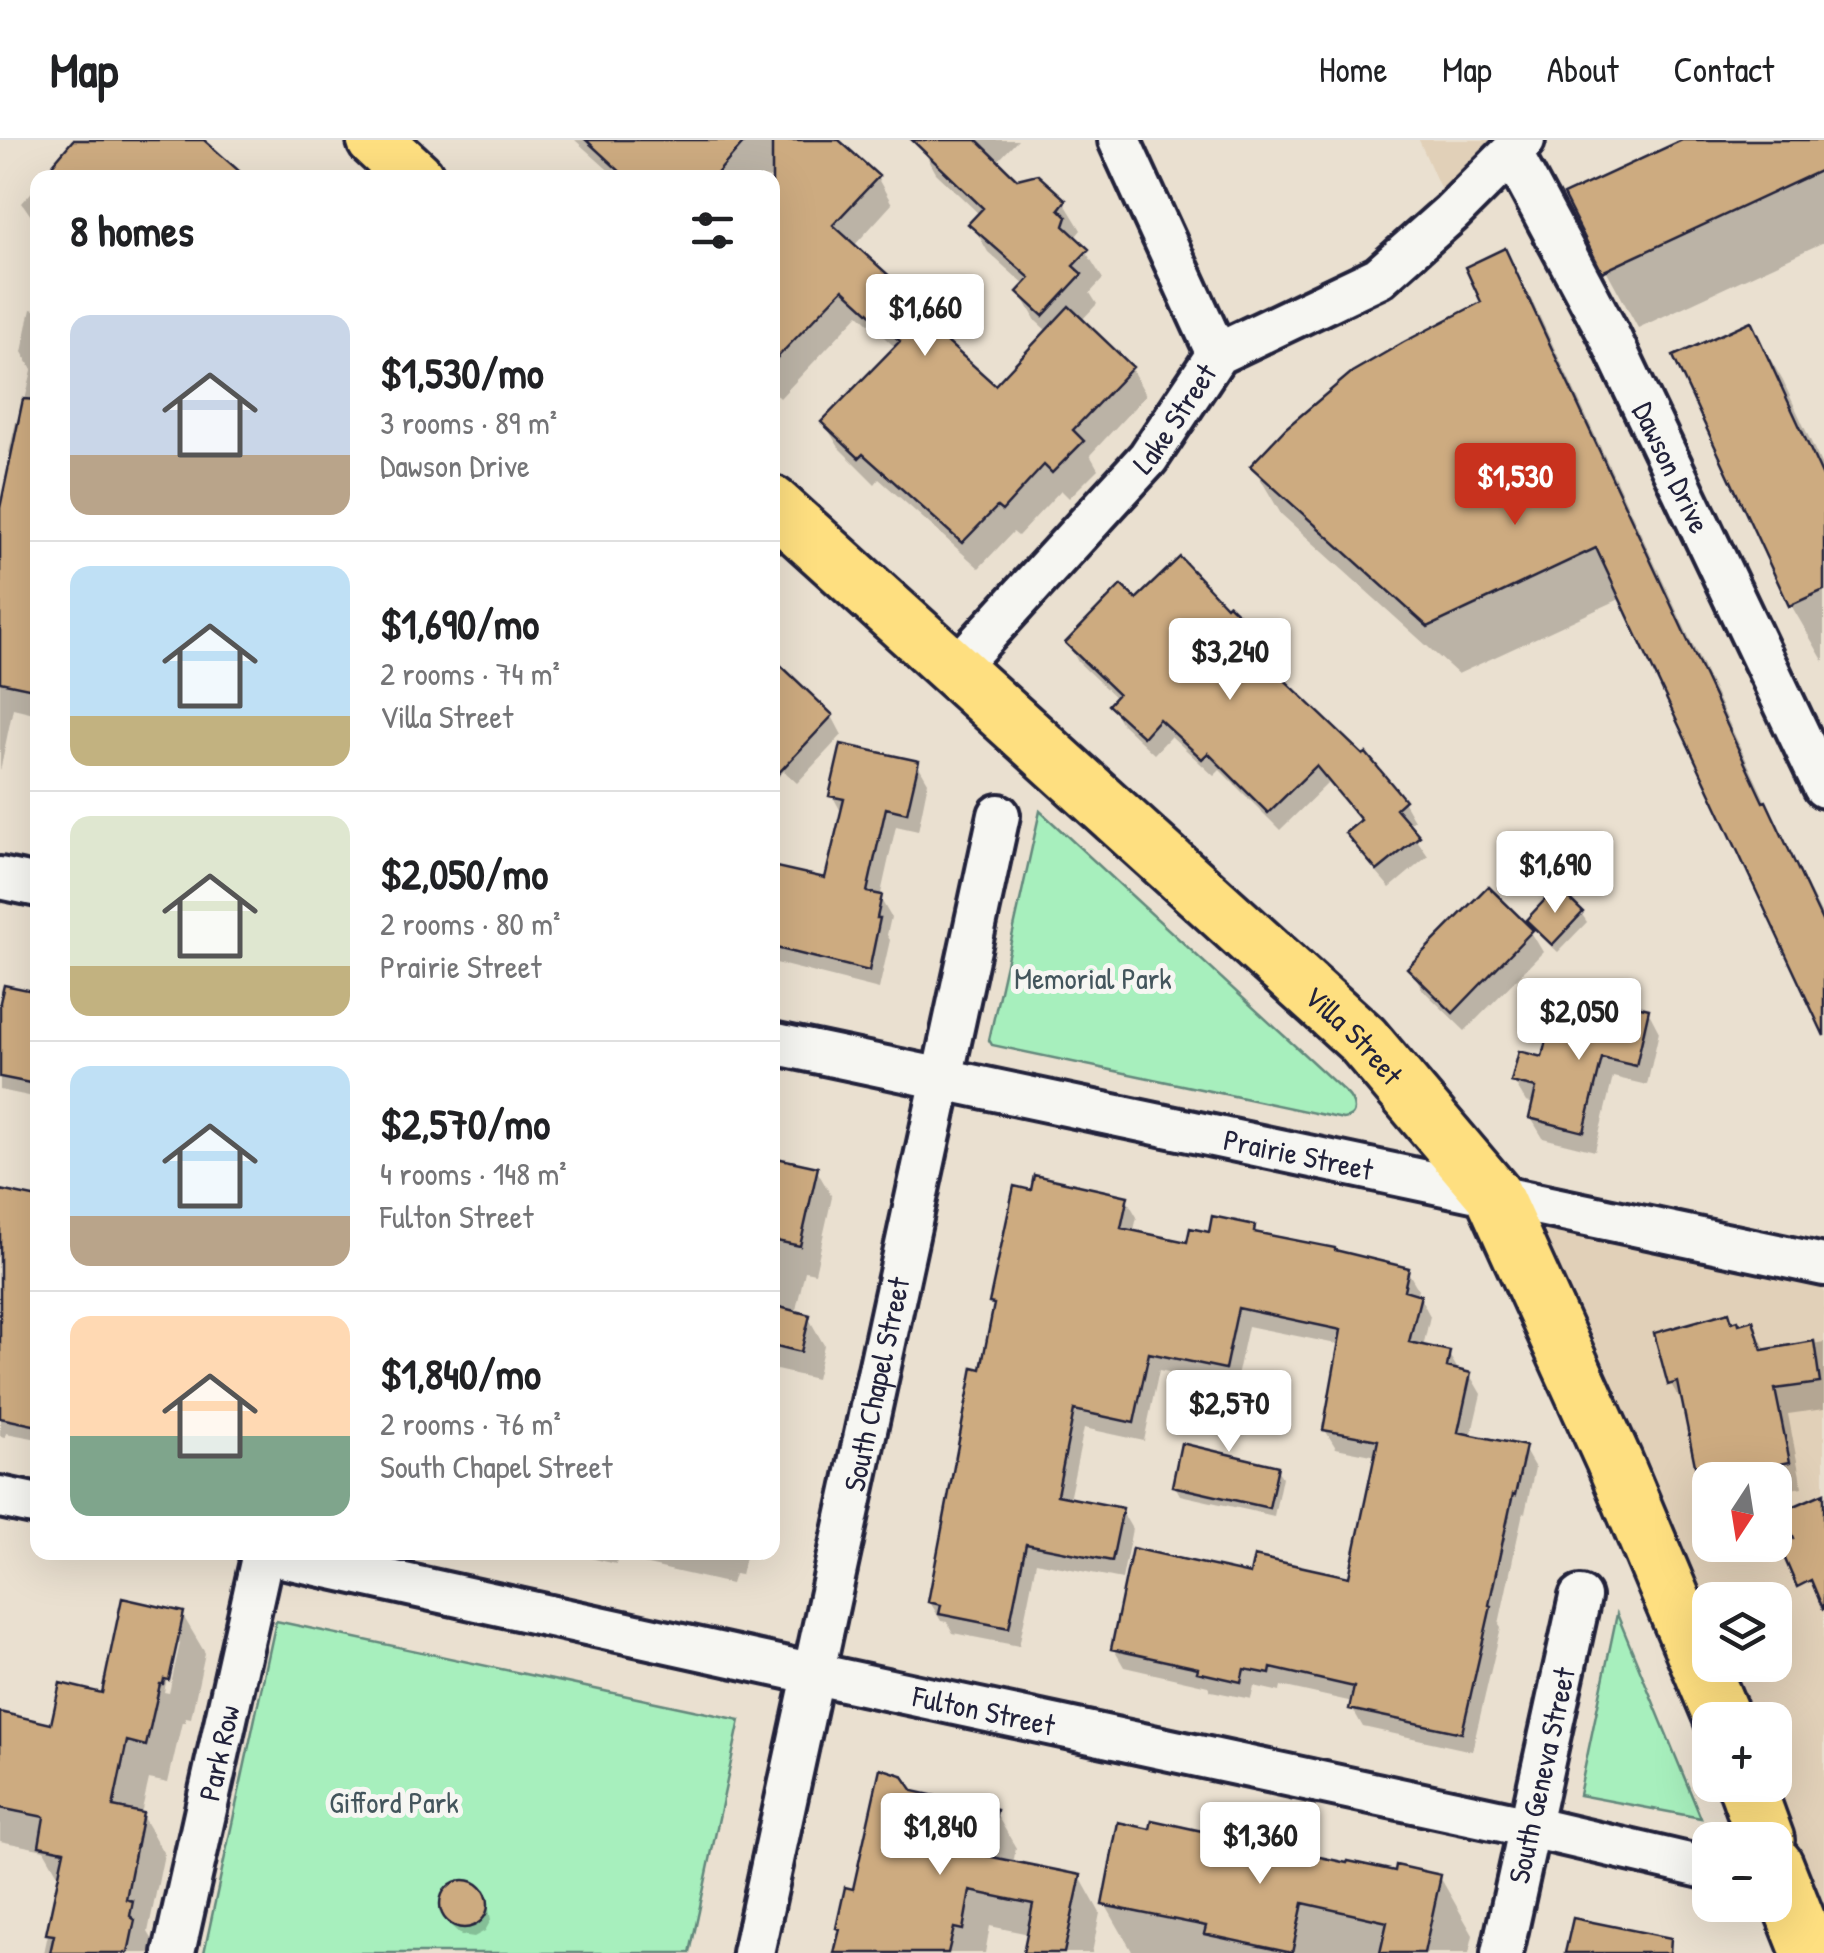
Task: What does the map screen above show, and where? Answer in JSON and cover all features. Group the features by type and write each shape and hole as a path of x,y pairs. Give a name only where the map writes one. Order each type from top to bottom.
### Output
{"main road":[{"path":"375,140 407,170"},
{"name":"Villa Street","path":"780,511 1362,1039 1493,1194 1614,1461 1715,1702"},
{"path":"1792,1898 1810,1953"}],"street":[{"path":"1119,140 1218,354"},
{"name":"Lake Street","path":"954,670 1148,458 1218,354 1379,276 1518,147"},
{"name":"Dawson Drive","path":"1518,147 1824,786"},
{"name":"South Chapel Street","path":"753,1953 1000,815"},
{"path":"0,878 30,884"},
{"name":"Prairie Street","path":"780,1045 1824,1265"},
{"path":"0,1497 30,1503"},
{"name":"Park Row","path":"174,1953 259,1560"},
{"name":"Fulton Street","path":"293,1560 1692,1865"},
{"name":"South Geneva Street","path":"1502,1953 1580,1597"}],"shaded area":[{"path":"1419,140 1524,140 1451,213"},
{"path":"1493,1194 1824,1265 1824,1953 1792,1843 1792,1822 1786,1822 1780,1802 1792,1802 1792,1702 1715,1702 1706,1682 1792,1682 1792,1582 1692,1582 1692,1649"}],"green space":[{"name":"Memorial Park","path":"1040,811 1346,1093 1353,1104 1352,1115 1343,1119 992,1045 989,1040"},
{"path":"1617,1614 1701,1818 1579,1795"},
{"name":"Gifford Park","path":"276,1621 740,1720 690,1953 204,1953"}],"building":[{"path":"73,140 204,140 238,170 48,170"},
{"path":"586,140 746,140 720,170 618,170"},
{"path":"772,140 839,140 879,176 833,225 931,318 926,323 995,385 1069,306 1133,367 1073,430 1084,441 1052,473 1044,465 1002,511 997,507 962,543 863,454 859,458 821,422 900,341 843,289 780,355 780,170 772,170"},
{"path":"912,140 977,140 1017,179 1037,174 1066,200 1059,209 1067,217 1064,226 1089,249 1073,266 1082,274 1043,316 1017,292 1030,278 968,224 983,208"},
{"path":"1682,140 1824,140 1824,169 1602,272 1563,195"},
{"path":"1505,248 1824,925 1824,1036 1596,548 1428,627 1250,466 1286,428 1352,372 1481,302 1465,267"},
{"path":"1751,321 1824,479 1824,590 1789,606 1673,356"},
{"path":"23,399 30,399 30,688 0,682 0,508"},
{"path":"1180,557 1226,606 1257,632 1246,643 1363,755 1366,753 1405,800 1396,808 1420,836 1377,871 1345,833 1361,820 1316,766 1268,813 1208,753 1202,759 1159,719 1143,737 1108,705 1118,694 1065,643 1121,585 1136,599"},
{"path":"780,665 833,715 780,771"},
{"path":"841,744 919,761 907,813 886,808 867,892 882,895 869,971 780,949 780,868 825,878 844,799 829,796"},
{"path":"1488,886 1533,930 1453,1013 1407,968"},
{"path":"1557,887 1583,912 1552,945 1526,920"},
{"path":"4,985 30,990 30,1083 0,1077 0,1002"},
{"path":"1603,998 1649,1009 1636,1066 1602,1058 1584,1132 1529,1118 1536,1088 1511,1082 1519,1051 1542,1057 1551,1019 1595,1030"},
{"path":"780,1159 818,1167 800,1246 780,1242"},
{"path":"1034,1175 1128,1196 1121,1228 1187,1242 1190,1228 1209,1232 1212,1216 1255,1225 1254,1232 1409,1268 1404,1290 1421,1295 1409,1342 1450,1351 1447,1367 1471,1373 1458,1432 1526,1446 1462,1733 1349,1709 1354,1687 1271,1668 1270,1674 1244,1669 1241,1682 1111,1649 1132,1548 1250,1574 1254,1556 1349,1577 1378,1440 1323,1430 1341,1330 1238,1308 1225,1369 1149,1353 1134,1423 1074,1410 1057,1495 1123,1508 1112,1561 1026,1544 1009,1628 939,1614 941,1605 928,1602 973,1367 981,1369 994,1304 989,1303 1014,1186 1031,1190"},
{"path":"0,1190 30,1196 30,1424 0,1418"},
{"path":"780,1307 810,1315 801,1352 780,1347"},
{"path":"1729,1312 1732,1322 1753,1320 1762,1350 1814,1341 1820,1383 1775,1389 1790,1462 1694,1462 1678,1382 1668,1385 1654,1333"},
{"path":"1181,1443 1278,1466 1269,1508 1172,1486"},
{"path":"1824,1493 1824,1609 1811,1580 1797,1587 1786,1562 1792,1562 1792,1507"},
{"path":"122,1598 184,1612 169,1680 160,1684 146,1746 127,1741 113,1807 143,1813 126,1899 133,1901 130,1916 135,1920 128,1953 50,1953 54,1935 46,1934 64,1851 39,1846 44,1817 0,1808 0,1712 51,1724 60,1683 102,1693"},
{"path":"880,1768 902,1775 913,1791 997,1810 987,1856 1081,1875 1064,1953 1023,1953 1033,1904 970,1891 963,1930 954,1928 948,1953 834,1953 845,1887 853,1889"},
{"path":"1152,1820 1347,1863 1395,1871 1396,1865 1441,1875 1424,1953 1380,1953 1387,1922 1303,1903 1292,1953 1204,1934 1206,1926 1102,1905 1118,1822 1150,1829"},
{"path":"464,1880 481,1887 488,1904 481,1921 464,1928 447,1921 440,1904 447,1887"},
{"path":"1573,1918 1671,1938 1670,1953 1565,1953"}]}
